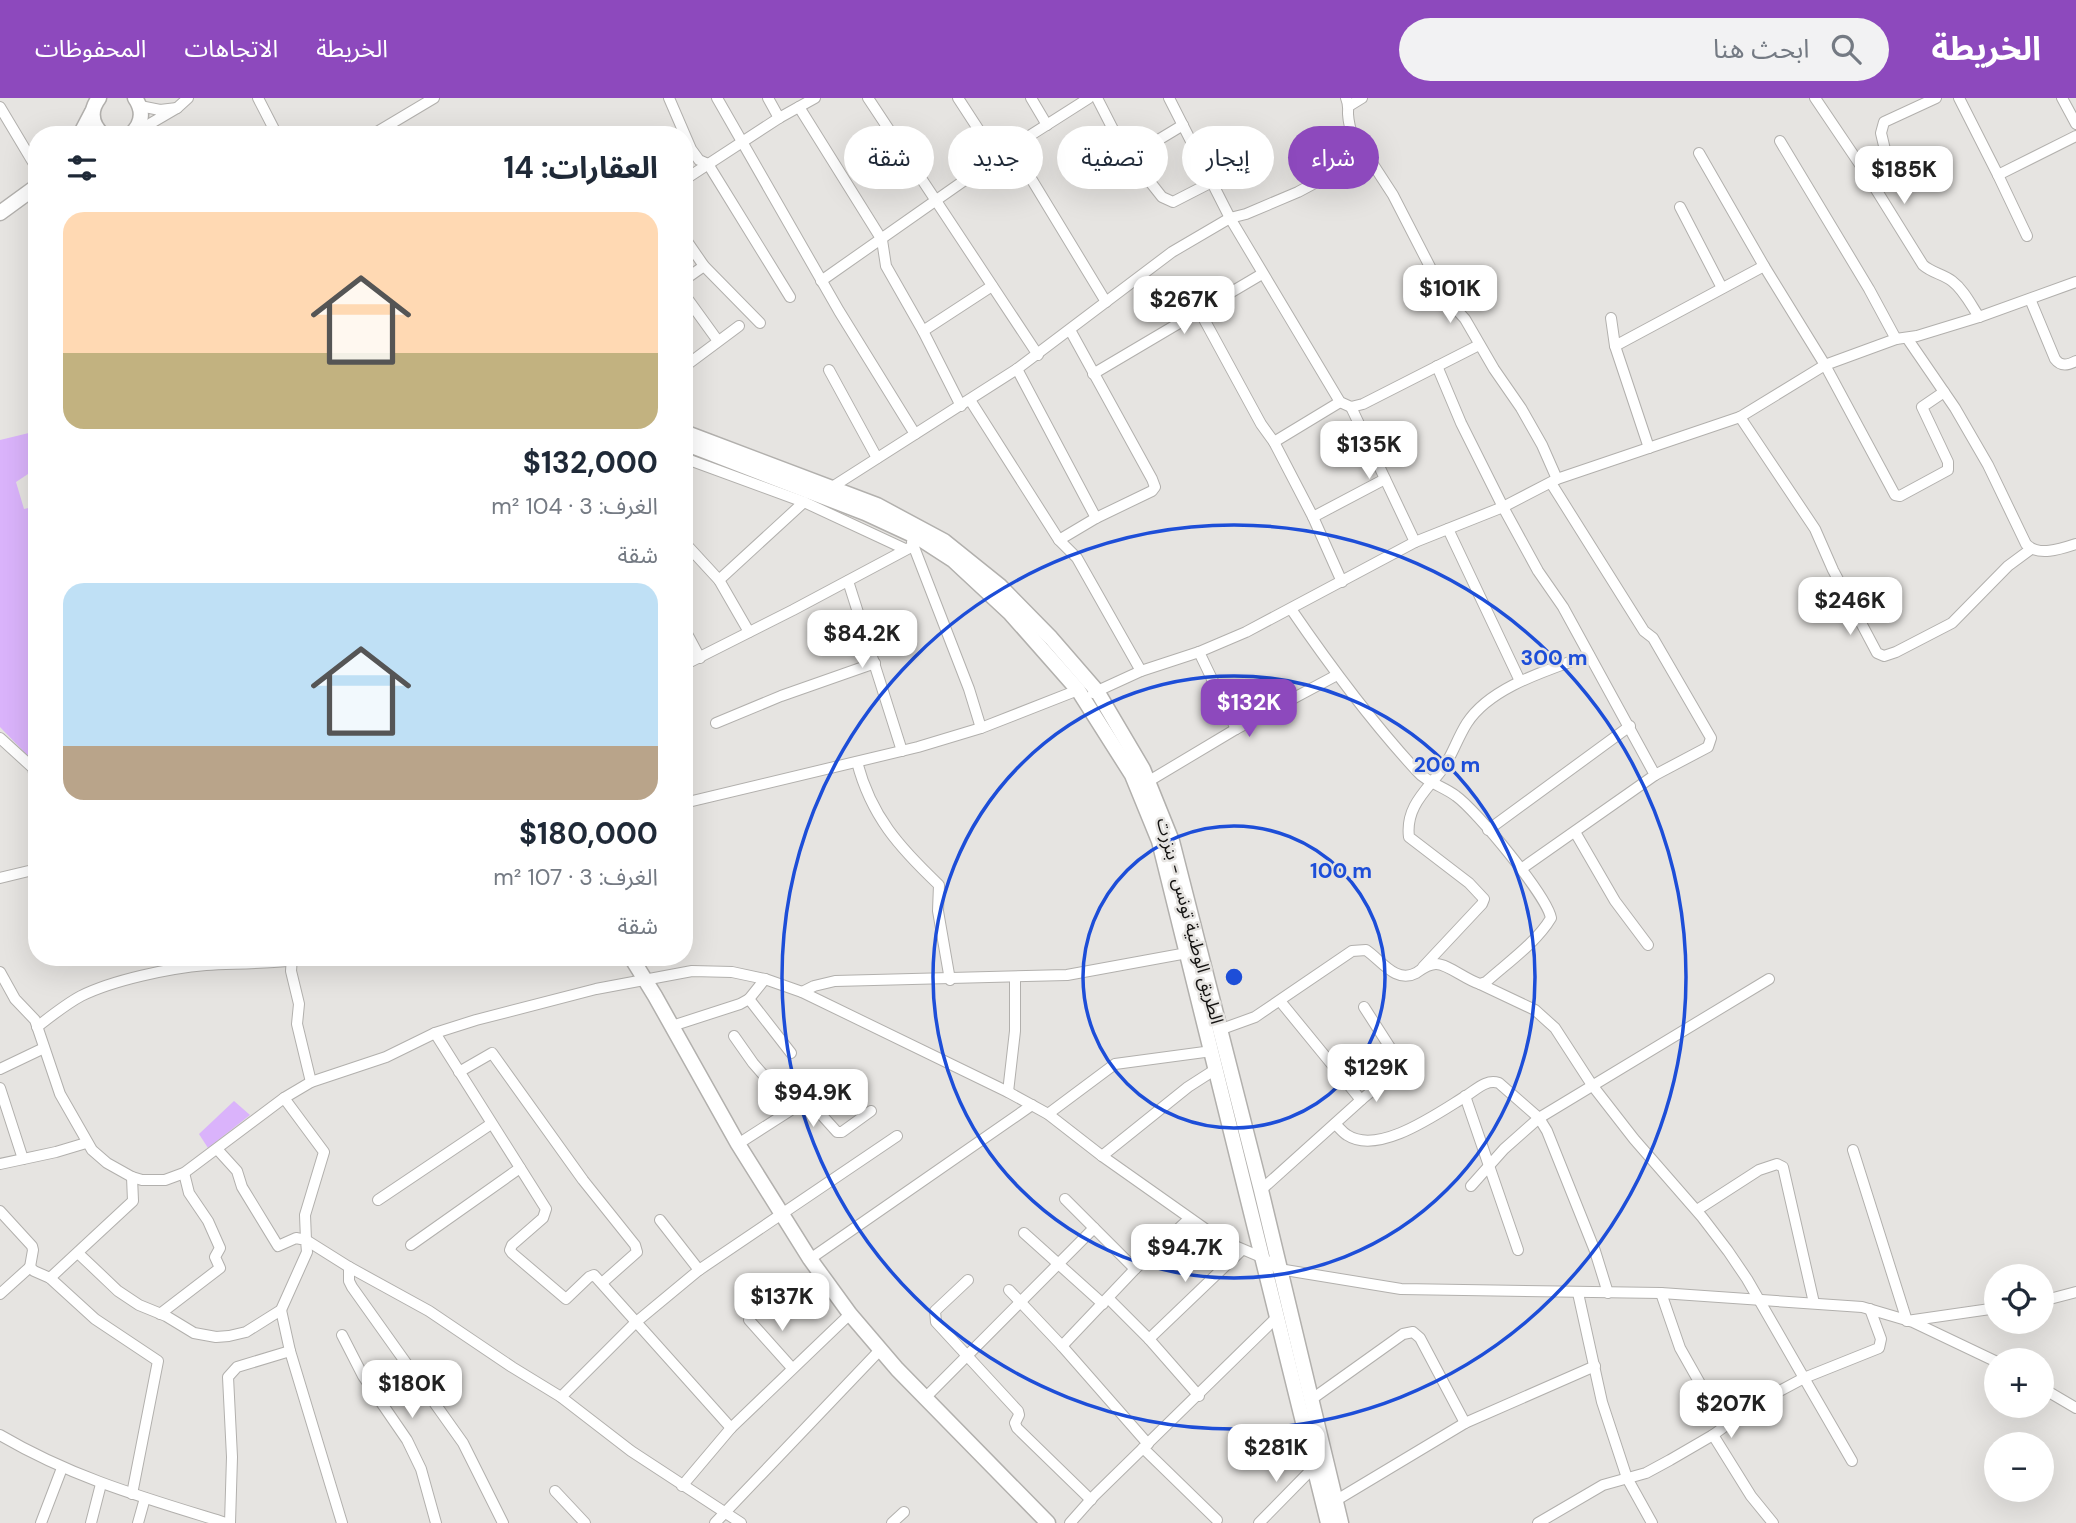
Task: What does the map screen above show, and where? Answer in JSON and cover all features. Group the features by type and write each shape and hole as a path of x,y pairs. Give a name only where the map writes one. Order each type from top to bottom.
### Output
{"main road":[{"path":"84,126 94,104"},
{"path":"94,104 96,126"},
{"path":"3,210 28,185"},
{"path":"3,210 28,192"},
{"name":"الطريق الوطنية تونس - بنزرت","path":"693,436 826,491 909,542 935,547 977,580 1039,644 1081,694 1132,775 1160,841 1328,1523"},
{"name":"الطريق الوطنية تونس - بنزرت","path":"693,446 826,491 877,505 922,528 966,557 1015,600 1097,691 1150,781 1172,841 1261,1190 1341,1523"},
{"path":"637,966 738,1144 810,1259 850,1314 925,1398 1048,1523"}],"street":[{"path":"139,121 177,108 188,98"},
{"path":"258,98 272,126"},
{"path":"387,126 434,98"},
{"path":"669,98 681,126"},
{"path":"717,98 740,143 821,281 915,434"},
{"path":"768,98 779,118"},
{"path":"693,174 815,98"},
{"path":"868,98 1038,355"},
{"path":"958,98 976,126"},
{"path":"1031,98 1047,125"},
{"path":"1043,128 1088,98"},
{"path":"1097,98 1111,126"},
{"path":"1168,134 1182,125 1169,98"},
{"path":"1351,126 1348,102 1362,98"},
{"path":"1815,98 1923,265 1930,272 1951,280 1962,290 1979,317"},
{"path":"1875,188 1887,181 1891,175 1881,133 1884,122 1936,98"},
{"path":"1959,98 2027,236"},
{"path":"2062,98 2076,124"},
{"path":"0,107 28,154"},
{"path":"799,107 882,240 886,266 966,403 1059,540 1077,558 1141,671"},
{"path":"139,121 160,110 177,108"},
{"path":"1998,174 2076,136"},
{"path":"1780,141 1869,289 1902,338 1944,392 1988,466 2026,544 2031,549 2041,551 2076,544"},
{"path":"693,152 699,160 708,164 790,297"},
{"path":"1699,153 1825,365 1893,494 1897,496 1948,470 1948,462 1922,408 1944,392"},
{"path":"1379,173 1393,195 1446,298 1465,319 1521,408 1542,445 1554,481 1644,631 1653,638 1712,738 1708,747 1655,775 1521,869"},
{"path":"821,281 954,189"},
{"path":"1037,189 1106,302"},
{"path":"1155,189 1168,201 1181,199 1199,189"},
{"path":"1216,189 1262,274 1340,402 1351,407 1363,404 1479,345"},
{"path":"826,491 1038,355 1171,252 1230,218 1246,214 1304,189"},
{"path":"1680,207 1722,288"},
{"path":"693,249 705,266 760,323"},
{"path":"693,274 705,266"},
{"path":"1615,346 1764,266"},
{"path":"1093,374 1262,274"},
{"path":"693,801 902,751 1097,691 1141,671 1199,652 1291,609 1415,542 1503,507 1554,481 1740,417 1825,365 1902,338 1979,317 2076,282"},
{"path":"923,331 992,286"},
{"path":"2030,299 2055,359 2065,365 2076,361"},
{"path":"693,306 718,341"},
{"path":"1199,310 1261,424 1274,442 1313,517 1342,582"},
{"path":"1611,318 1615,346 1649,448"},
{"path":"693,360 739,326"},
{"path":"1059,540 1155,487 1070,330"},
{"path":"1437,366 1461,423 1503,507 1538,571 1563,607 1655,775"},
{"path":"1017,369 1096,518"},
{"path":"829,370 877,458"},
{"path":"1274,442 1340,402"},
{"path":"1351,407 1415,542"},
{"path":"1740,417 1815,529 1833,570 1877,653 1884,656 1896,652 1952,623 2008,566 2031,549"},
{"path":"693,461 909,542 969,688 981,728"},
{"path":"1313,517 1385,479"},
{"path":"719,580 804,502"},
{"path":"1448,529 1520,681"},
{"path":"693,661 848,581 909,542"},
{"path":"693,552 719,580 749,632"},
{"path":"848,581 902,751"},
{"path":"1291,609 1377,727 1419,774 1459,797 1521,869 1545,902 1551,918 1526,945 1486,982 1480,984"},
{"path":"693,645 700,658"},
{"path":"1199,652 1236,729"},
{"path":"1219,1030 1255,1017 1340,956 1352,951 1366,950 1393,973 1404,977 1415,974 1423,967 1484,900 1469,883 1409,837 1413,808 1443,768 1466,724 1477,710 1520,681 1588,655"},
{"path":"716,723 781,696 875,663"},
{"path":"1150,781 1236,729 1337,675"},
{"path":"1488,830 1630,726"},
{"path":"0,738 28,763"},
{"path":"857,762 867,797 887,829 939,885 939,911 950,980"},
{"path":"1575,832 1615,901 1648,944"},
{"path":"0,878 28,871"},
{"path":"802,992 835,981 1067,975 1187,953"},
{"path":"1423,967 1437,964 1535,1010 1548,1020 1592,1085 1634,1139 1697,1210 1747,1279 1852,1461"},
{"path":"37,1027 79,997 96,989 179,968 204,966"},
{"path":"291,966 299,1004 296,1024 311,1082"},
{"path":"0,972 15,999 29,1013 37,1027 60,1094 86,1143 100,1159 131,1177 153,1181 184,1173 284,1098 311,1082 386,1057 435,1033 596,989 692,971 732,972 765,979 802,992 1009,1092 1048,1114 1102,1156 1221,1240 1261,1257 1279,1269 1401,1289 1661,1293 1870,1309 1908,1321 1984,1356"},
{"path":"1009,1092 1015,1031 1015,978"},
{"path":"672,1026 749,999 765,979"},
{"path":"1471,1186 1504,1149 1539,1118 1769,979"},
{"path":"749,999 791,1053"},
{"path":"1280,1001 1361,1100"},
{"path":"1261,1190 1396,1070 1400,1063 1364,1007"},
{"path":"435,1033 546,1209 543,1218 512,1245 512,1253 566,1298 592,1275 731,1428"},
{"path":"734,1035 753,1063 793,1109"},
{"path":"0,1069 44,1048"},
{"path":"1048,1114 1115,1064 1212,1051"},
{"path":"459,1072 492,1054 583,1180 635,1245 637,1252 602,1283"},
{"path":"1102,1156 1188,1087 1216,1069"},
{"path":"1335,1124 1348,1136 1373,1141 1385,1139 1419,1123 1486,1082 1496,1081 1539,1118 1547,1131 1595,1251 1608,1293"},
{"path":"0,1088 23,1159"},
{"path":"1465,1096 1518,1250"},
{"path":"78,1253 118,1291 194,1333 216,1337 239,1335 281,1310 307,1252 305,1215 324,1152 284,1098"},
{"path":"738,1144 805,1101 810,1102 837,1132 842,1132 871,1111"},
{"path":"810,1259 1032,1105"},
{"path":"378,1200 491,1124"},
{"path":"561,1397 635,1322 699,1270 897,1136"},
{"path":"0,1164 56,1153 86,1143"},
{"path":"216,1149 237,1171 242,1187 278,1246 296,1238 306,1240 429,1311 561,1397 682,1486 741,1523"},
{"path":"1853,1150 1908,1321"},
{"path":"1697,1210 1759,1170 1777,1164 1783,1167 1814,1303"},
{"path":"411,1245 520,1168"},
{"path":"160,1314 220,1268 215,1257 220,1248 208,1221 189,1193 184,1173"},
{"path":"50,1278 133,1201 131,1177"},
{"path":"1065,1199 1135,1269"},
{"path":"0,1211 32,1245 33,1250 30,1267 0,1294"},
{"path":"1062,1346 1135,1269 1189,1219"},
{"path":"660,1220 699,1270"},
{"path":"925,1398 1094,1228"},
{"path":"1024,1233 1149,1339 1199,1396"},
{"path":"1149,1339 1242,1250"},
{"path":"30,1267 50,1278 95,1319 158,1361 132,1494"},
{"path":"349,1267 349,1281 359,1298 463,1443 503,1523"},
{"path":"968,1280 938,1308 934,1318 965,1356 1018,1411 1019,1415 1014,1423 1017,1428 1091,1500"},
{"path":"1009,1290 1062,1346 1146,1446 1216,1520"},
{"path":"2054,1298 2076,1292"},
{"path":"1578,1293 1602,1402 1627,1478 1652,1523"},
{"path":"1661,1293 1680,1348 1724,1426"},
{"path":"1538,1523 1603,1485 1646,1473 1713,1435 1757,1403 1804,1378 1879,1348 1881,1339 1870,1309"},
{"path":"281,1310 290,1351 342,1523"},
{"path":"1908,1321 1984,1310"},
{"path":"682,1486 731,1428 850,1314"},
{"path":"1070,1523 1277,1317"},
{"path":"749,1320 792,1368"},
{"path":"1312,1399 1403,1334 1413,1332 1420,1338 1465,1423"},
{"path":"342,1335 363,1376 407,1440 421,1469 436,1523"},
{"path":"715,1523 880,1350"},
{"path":"0,1435 62,1468 101,1484 228,1523 232,1457 228,1377 237,1367 290,1351"},
{"path":"1335,1500 1465,1423 1595,1366"},
{"path":"2054,1395 2076,1408"},
{"path":"1713,1435 1751,1496 1773,1523"},
{"path":"1259,1523 1314,1467"},
{"path":"41,1523 62,1468"},
{"path":"92,1523 101,1484"},
{"path":"555,1491 585,1523"},
{"path":"138,1523 145,1498"},
{"path":"892,1523 904,1512"}],"shaded area":[{"path":"28,433 28,474 16,482 24,509 28,508 28,756 0,727 0,440"},
{"path":"234,1101 250,1115 208,1148 199,1134"}]}
